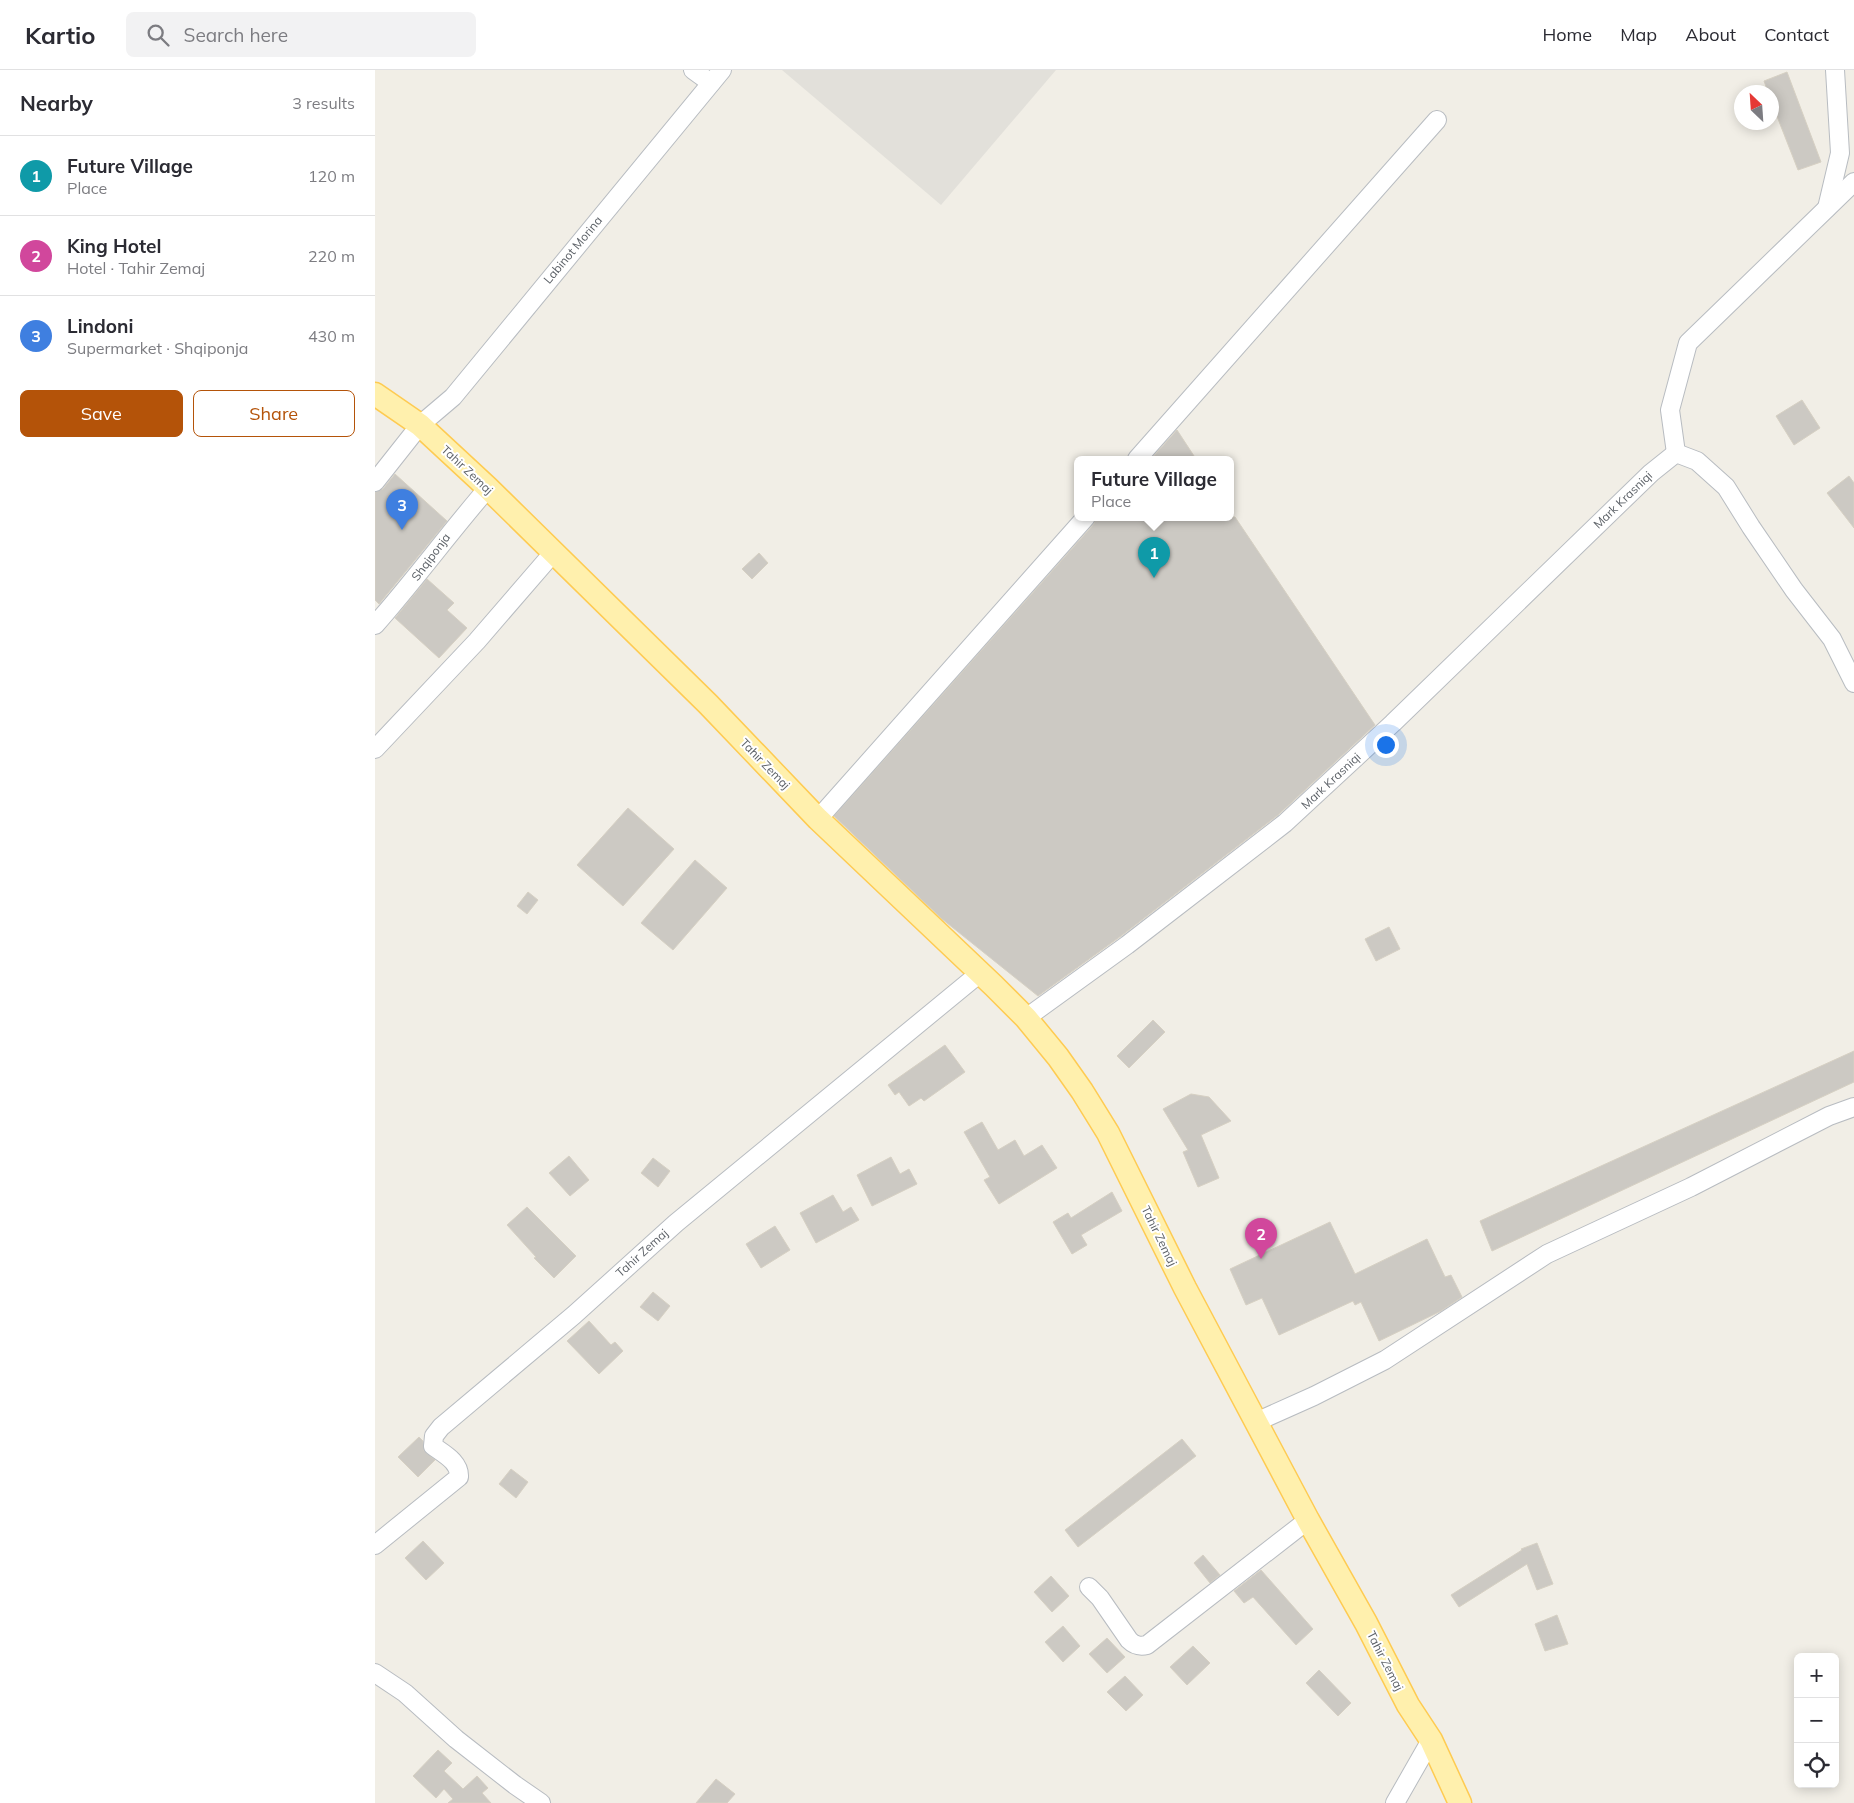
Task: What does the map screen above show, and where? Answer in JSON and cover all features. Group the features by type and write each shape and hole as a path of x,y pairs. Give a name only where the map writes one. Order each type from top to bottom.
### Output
{"main road":[{"name":"Tahir Zemaj","path":"375,394 419,425 487,488 708,704 819,819 1026,1018 1058,1057 1108,1133 1185,1288 1308,1520 1366,1623 1408,1705 1431,1740 1460,1803"}],"street":[{"path":"693,70 717,77"},
{"path":"1827,208 1840,154 1835,70"},
{"name":"Labinot Morina","path":"375,482 419,425 453,397 717,77"},
{"path":"1140,456 1437,120"},
{"path":"1854,182 1688,343 1670,410 1676,453 1697,461 1726,486 1777,566 1832,640 1854,682"},
{"name":"Mark Krasniqi","path":"1026,1018 1127,945 1285,823 1393,724 1651,473 1676,453"},
{"name":"Shqiponja","path":"375,626 404,593 453,527 487,488"},
{"path":"819,819 1082,521"},
{"path":"375,749 477,641 553,553"},
{"name":"Tahir Zemaj","path":"375,1546 459,1477 460,1470 456,1465 433,1446 434,1436 441,1427 574,1315 676,1223 980,973"},
{"path":"1256,1422 1314,1396 1385,1360 1547,1254 1691,1187 1829,1116 1854,1107"},
{"path":"1089,1587 1100,1598 1129,1640 1135,1645 1143,1646 1308,1520"},
{"path":"375,1673 405,1693 456,1739 541,1803"},
{"path":"1395,1803 1431,1740"}],"shaded area":[{"path":"782,70 1056,70 941,205"}],"building":[{"path":"1787,72 1821,162 1798,170 1779,121 1779,85 1765,85 1764,81"},
{"path":"1802,400 1820,428 1794,445 1776,416"},
{"path":"1177,430 1194,456 1154,456"},
{"path":"395,474 447,521 379,604 375,600 375,492 383,489"},
{"path":"1849,476 1854,483 1854,528 1827,493"},
{"path":"1235,517 1375,725 1278,815 1121,936 1038,996 942,919 834,816 1095,521 1234,521"},
{"path":"759,553 768,563 752,579 742,569"},
{"path":"427,579 454,603 447,610 467,628 439,658 395,618"},
{"path":"628,808 674,849 623,906 577,865"},
{"path":"695,860 727,888 673,950 641,923"},
{"path":"528,892 538,900 527,914 517,906"},
{"path":"1389,927 1400,949 1376,961 1365,939"},
{"path":"1153,1020 1165,1032 1129,1068 1117,1056"},
{"path":"945,1045 965,1072 924,1101 921,1098 909,1106 899,1092 895,1095 888,1085"},
{"path":"1854,1051 1854,1082 1492,1251 1480,1221"},
{"path":"1191,1094 1209,1097 1231,1121 1201,1135 1219,1178 1198,1187 1183,1152 1188,1150 1163,1109"},
{"path":"982,1122 998,1150 1015,1140 1024,1156 1042,1145 1057,1168 999,1204 984,1180 990,1177 964,1132"},
{"path":"569,1156 589,1180 570,1196 549,1173"},
{"path":"891,1157 900,1174 909,1169 917,1184 872,1206 857,1175"},
{"path":"653,1158 670,1171 658,1187 641,1173"},
{"path":"1112,1192 1122,1211 1081,1235 1087,1245 1072,1254 1053,1222 1068,1213 1071,1218"},
{"path":"833,1195 843,1212 851,1207 859,1220 816,1243 800,1213"},
{"path":"527,1207 576,1256 554,1278 534,1258 536,1257 507,1225"},
{"path":"1330,1222 1355,1274 1427,1239 1445,1277 1451,1275 1462,1297 1441,1311 1379,1341 1361,1302 1355,1305 1353,1301 1279,1335 1262,1298 1246,1305 1230,1269"},
{"path":"775,1226 790,1250 761,1268 746,1244"},
{"path":"653,1292 670,1306 658,1321 640,1307"},
{"path":"589,1321 611,1345 615,1342 623,1351 599,1374 567,1341"},
{"path":"419,1437 423,1441 424,1451 435,1460 418,1477 398,1457"},
{"path":"1182,1439 1196,1456 1078,1547 1065,1530"},
{"path":"511,1469 528,1482 516,1498 499,1484"},
{"path":"423,1541 444,1563 426,1580 405,1558"},
{"path":"1537,1543 1553,1584 1537,1590 1527,1564 1459,1607 1451,1595 1521,1549"},
{"path":"1203,1555 1220,1575 1210,1583 1194,1563"},
{"path":"1261,1570 1313,1629 1296,1645 1253,1597 1244,1603 1234,1591"},
{"path":"1051,1576 1069,1596 1052,1612 1034,1592"},
{"path":"1557,1615 1568,1644 1545,1651 1535,1624"},
{"path":"1063,1626 1080,1646 1063,1662 1045,1642"},
{"path":"1107,1638 1125,1657 1107,1673 1089,1654"},
{"path":"1193,1646 1210,1663 1187,1685 1170,1667"},
{"path":"1319,1670 1351,1703 1338,1716 1306,1683"},
{"path":"1125,1676 1143,1695 1126,1711 1107,1692"},
{"path":"438,1750 452,1763 444,1771 463,1789 477,1776 488,1788 482,1793 491,1803 448,1803 453,1799 444,1789 436,1798 413,1776"},
{"path":"716,1779 735,1794 727,1803 696,1803"}],"place":[{"name":"Lindoni","path":"402,530"},
{"name":"Future Village","path":"1154,578"},
{"name":"King Hotel","path":"1261,1259"}]}
